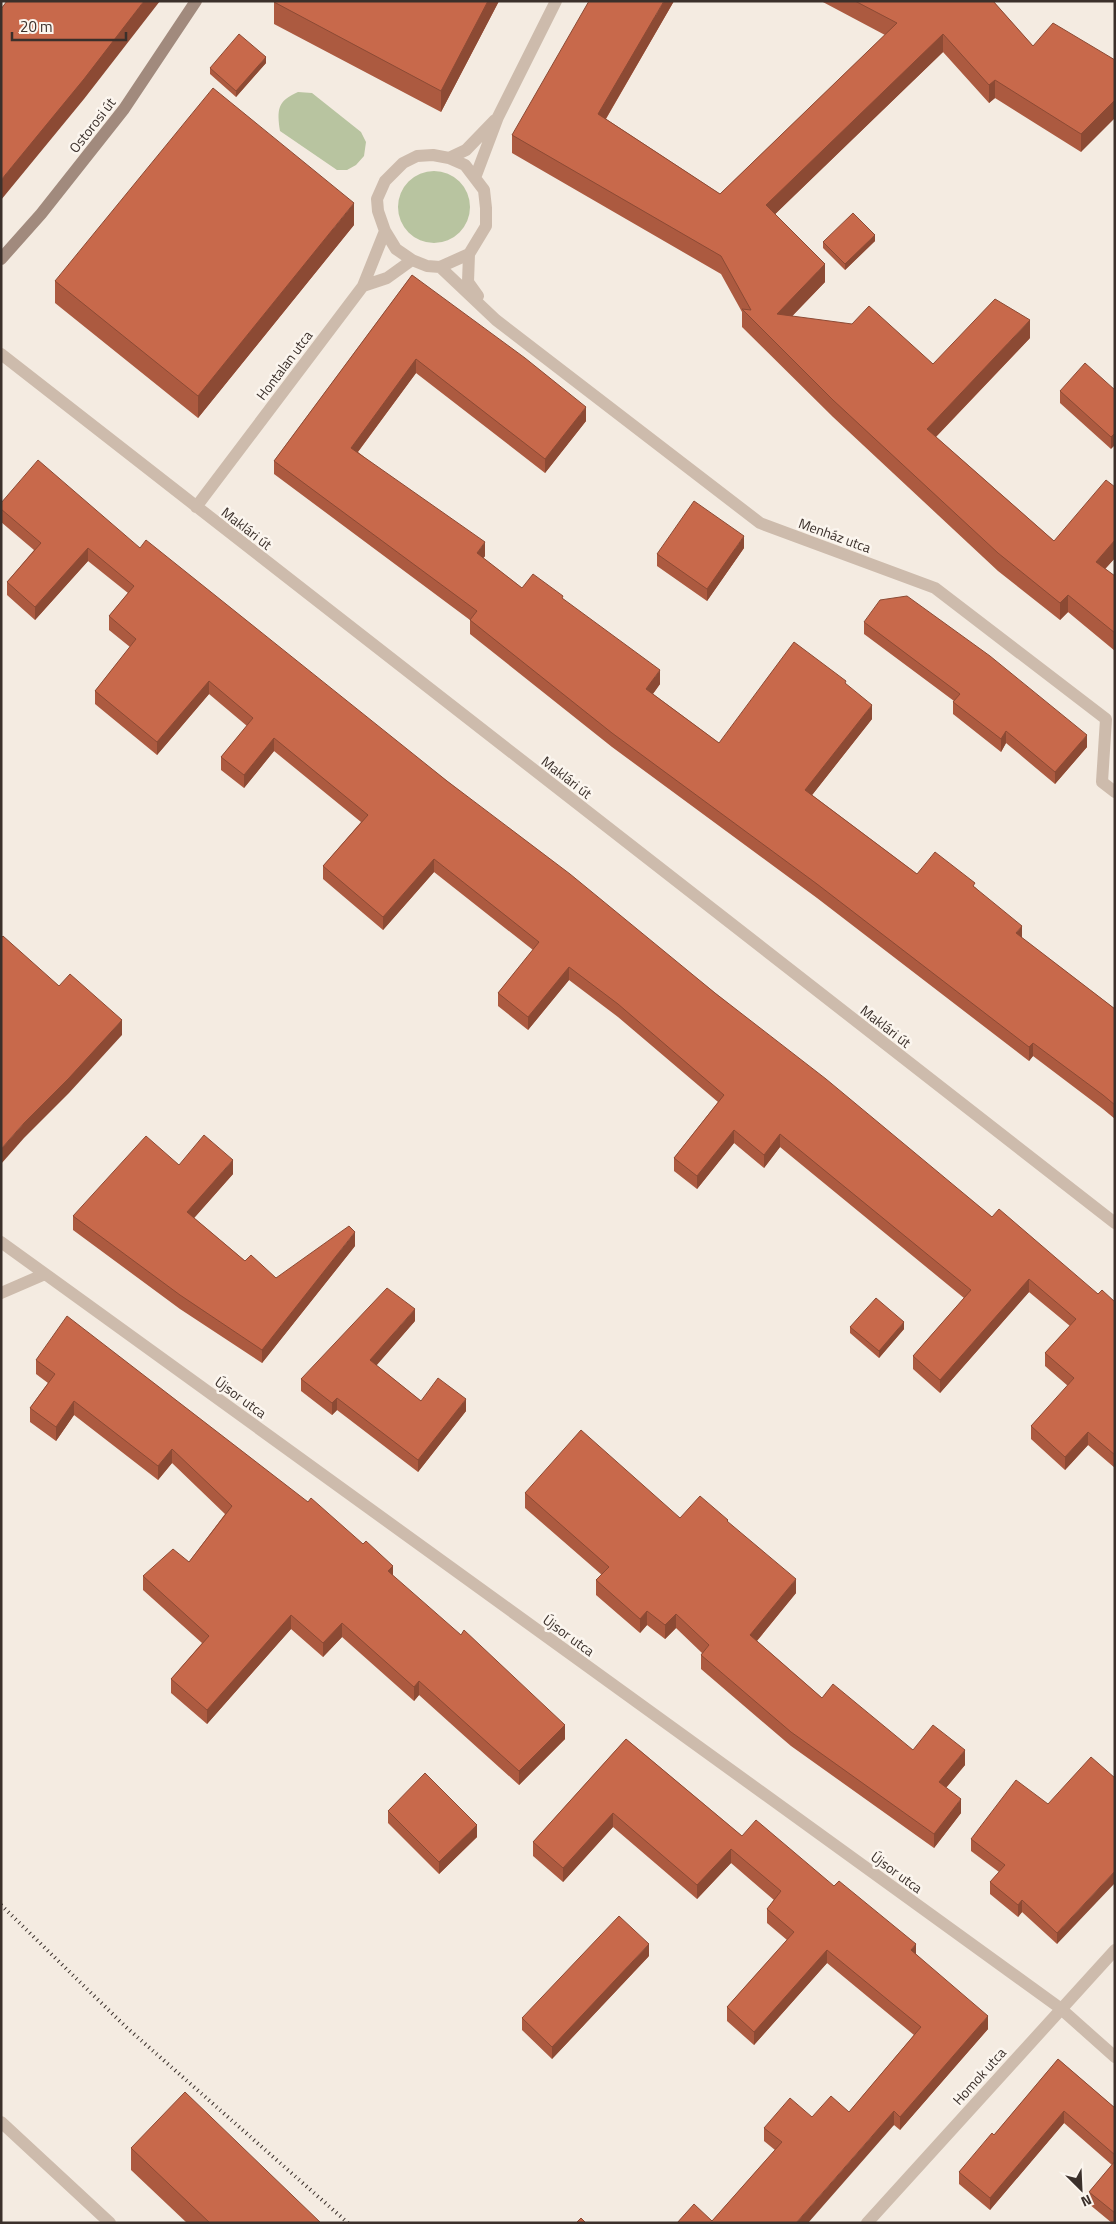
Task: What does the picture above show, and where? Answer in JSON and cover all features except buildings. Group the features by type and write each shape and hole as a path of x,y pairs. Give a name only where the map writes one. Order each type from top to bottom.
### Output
{"main road":[{"name":"Ostorosi út","path":"1,259 41,214 124,108 196,1"}],"street":[{"path":"475,178 498,117 556,1"},
{"path":"449,158 466,150 498,117"},
{"path":"417,156 449,158 465,165 475,178 484,190 486,226 468,254 440,267 428,266 412,260 396,249 385,231 378,211 378,199 386,181 403,163 417,156"},
{"path":"363,286 385,231"},
{"name":"Menház utca","path":"468,254 468,282 496,320"},
{"path":"363,286 387,278 412,260"},
{"name":"Menház utca","path":"440,267 496,320 760,523 935,588 1106,718 1102,782 1115,792"},
{"name":"Hontalan utca","path":"196,507 363,286"},
{"name":"Maklári út","path":"1,354 1115,1223"},
{"name":"Újsor utca","path":"1,1242 1060,2008 1115,2058"},
{"path":"1,1293 44,1274"},
{"name":"Homok utca","path":"867,2223 1060,2008 1115,1950"},
{"path":"1,2122 110,2223"}],"green space":[{"path":"298,92 312,93 361,132 366,142 364,156 356,165 347,170 337,170 280,131 280,107 286,99"},
{"path":"441,171 460,181 468,193 470,207 468,221 460,233 448,241 427,243 408,233 400,221 398,200 408,181 420,173"}],"railway":[{"path":"1,1905 126,2027 348,2223"}]}
